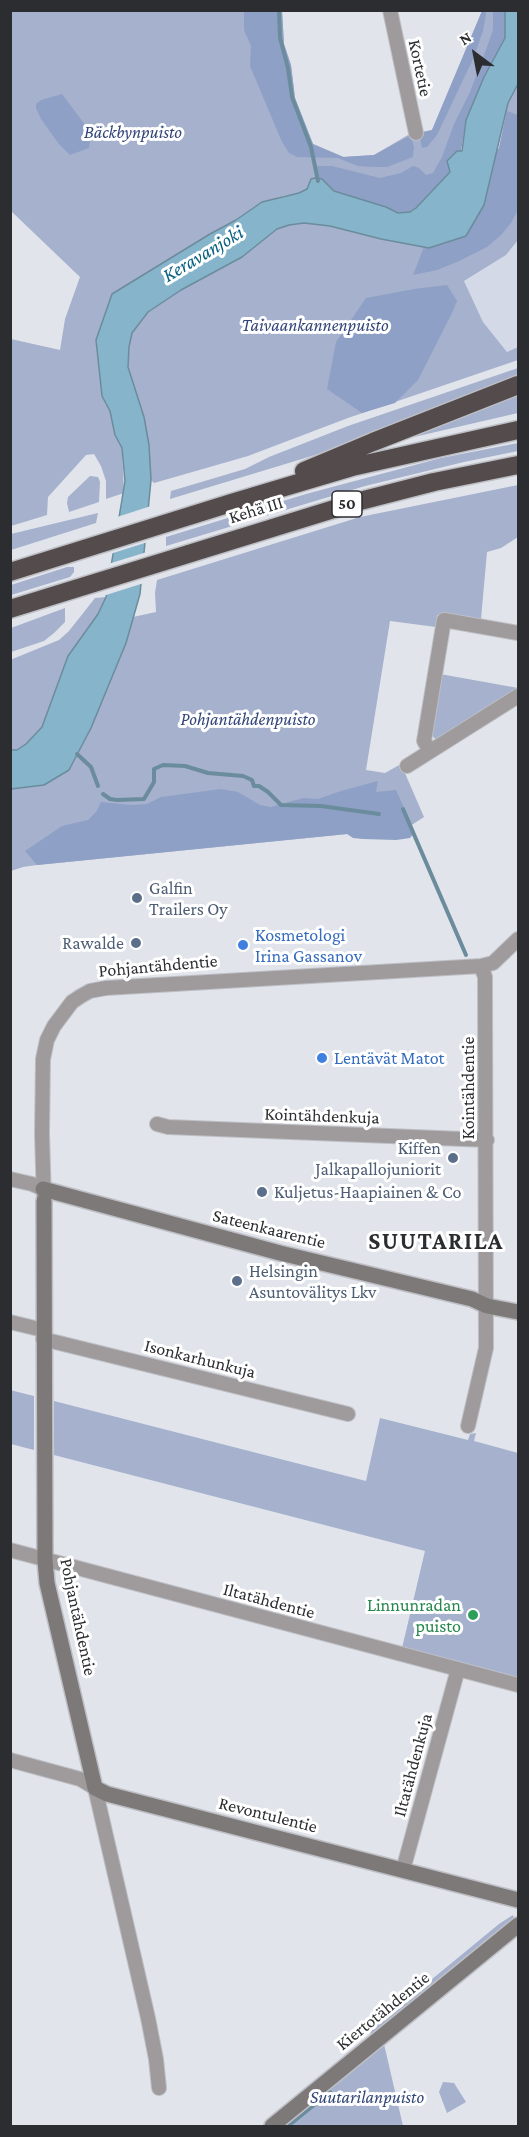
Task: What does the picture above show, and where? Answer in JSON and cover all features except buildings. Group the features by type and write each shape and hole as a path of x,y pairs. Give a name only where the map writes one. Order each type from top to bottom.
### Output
{"highway":[{"path":"231,503 373,442 519,385"},
{"name":"Kehä III","path":"10,572 352,467 519,430"},
{"name":"Kehä III","path":"10,609 360,501 434,482 519,465"}],"street":[{"name":"Kortetie","path":"390,10 416,133"},
{"path":"430,751 424,741 444,620 519,633"},
{"path":"407,766 519,696"},
{"name":"Pohjantähdentie","path":"159,2088 148,2018 47,1583 43,1335 43,1059 47,1040 54,1026 72,1002 90,991 106,988 481,966 493,963 519,939"},
{"name":"Kointähdentie","path":"468,1426 486,1348 485,977 481,966"},
{"name":"Kointähdenkuja","path":"157,1124 168,1127 487,1140"},
{"name":"Sateenkaarentie","path":"10,1179 32,1184 43,1195 472,1299 487,1306 519,1312"},
{"name":"Isonkarhunkuja","path":"10,1322 43,1335 348,1414"},
{"name":"Iltatähdentie","path":"10,1550 519,1685"},
{"name":"Iltatähdenkuja","path":"403,1870 458,1669"},
{"name":"Revontulentie","path":"10,1760 80,1779 107,1794 519,1900"},
{"name":"Kiertotähdentie","path":"272,2127 519,1925"}],"shaded area":[{"path":"244,11 282,11 284,44 291,65 295,98 313,144 343,157 374,155 411,135 414,148 413,157 387,167 373,167 358,166 338,158 297,157 289,153 282,142 250,66 251,46 244,30"},
{"path":"482,11 486,14 483,31 473,59 437,135 427,147 422,148 419,133 432,130"},
{"path":"493,11 505,11 505,38 484,77 466,120 461,151 450,172 416,208 410,212 398,213 334,191 319,178 317,166 332,166 380,178 401,173 413,166 426,175 433,173 470,92 487,47 493,30"},
{"path":"62,94 91,133 89,148 70,155 59,144 36,108 36,104 41,100"},
{"path":"507,111 518,115 518,210 511,223 487,247 437,270 413,275 424,247 429,248 499,148"},
{"path":"518,240 518,347 507,352 483,322 464,281 506,255"},
{"path":"447,285 457,301 452,313 418,380 395,403 362,413 327,389 336,342 366,298"},
{"path":"378,781 376,792 396,790 415,832 410,838 363,839 353,838 347,834 37,865 25,851 62,826 88,820 96,812 101,802 147,804 161,797 221,789 238,792 260,805 271,807 303,798 318,799"}],"green space":[{"name":"Bäckbynpuisto","path":"11,11 282,11 284,44 291,65 295,98 313,144 344,157 374,155 408,135 432,130 482,11 502,11 503,17 429,190 311,179 307,189 254,207 112,294 102,322 102,396 110,411 115,435 122,448 124,493 106,499 106,481 101,466 94,454 86,455 48,497 47,515 11,526 11,339 60,350 65,319 80,277 11,211"},
{"name":"Taivaankannenpuisto","path":"518,84 518,240 506,255 464,281 483,322 507,352 518,347 518,360 348,418 248,456 154,483 151,480 149,445 144,418 128,367 132,333 148,312 181,290 242,257 277,229 288,225 304,223 330,226 429,248 499,148 508,103"},
{"path":"518,368 518,378 348,445 170,499 171,491 245,469 269,457 348,426"},
{"path":"518,392 518,413 414,437 419,432"},
{"path":"518,443 518,451 365,486 166,546 166,537 306,494 441,458"},
{"path":"90,476 98,477 100,482 99,502 69,512 68,497"},
{"name":"Pohjantähdenpuisto","path":"518,485 518,537 501,548 487,552 481,619 479,621 437,615 436,627 390,621 366,770 385,773 401,764 424,817 407,828 37,865 11,871 11,789 44,785 69,770 91,728 126,643 133,617 156,612 157,580 360,517"},
{"path":"98,513 96,523 11,550 11,534"},
{"path":"67,567 74,567 74,572 70,577 11,595 11,585"},
{"path":"106,597 98,614 68,656 42,727 26,744 17,750 11,750 10,660 59,640 95,598"},
{"path":"65,608 65,622 54,633 44,641 11,652 11,628"},
{"path":"440,674 518,689 435,739 432,735"},
{"path":"10,1390 34,1396 34,1450 11,1444"},
{"path":"54,1401 366,1481 380,1418 468,1440 470,1434 476,1433 474,1441 518,1453 518,1678 402,1648 425,1551 54,1455"},
{"path":"513,1915 514,1919 372,2035 370,2033 369,2031"},
{"name":"Suutarilanpuisto","path":"384,2044 403,2126 284,2126 343,2078"},
{"path":"443,2082 454,2083 466,2102 447,2113 439,2092"}],"water":[{"name":"Keravanjoki","path":"505,11 518,11 518,84 508,103 484,205 466,236 429,248 330,226 304,223 289,225 277,229 242,257 181,290 148,312 132,333 128,367 144,417 149,445 151,480 140,594 126,643 91,728 69,770 44,785 11,789 11,750 17,750 26,744 42,727 68,656 98,614 106,597 125,481 122,448 115,435 110,411 102,396 96,340 112,294 262,202 307,189 311,179 322,179 334,191 398,213 410,212 416,208 450,172 447,161 457,151 462,151 466,120 484,77 505,38"}],"pier":[{"path":"151,506 148,542 110,554 117,517"},
{"path":"147,552 144,583 103,596 108,564"}],"waterway":[{"path":"279,10 280,38 288,68 292,97 311,147 318,181"},
{"path":"77,754 91,767 98,786"},
{"path":"103,794 110,799 117,800 144,799 154,782 154,769 163,765 185,766 208,773 243,776 252,780 254,786 259,786 268,792 281,805 321,806 379,814"},
{"path":"403,809 466,955"},
{"path":"288,2126 330,2092"}],"place":[{"name":"Galfin Trailers Oy","path":"137,898"},
{"name":"Rawalde","path":"136,943"},
{"name":"Kosmetologi Irina Gassanov","path":"243,945"},
{"name":"Lentävät Matot","path":"322,1058"},
{"name":"Kiffen Jalkapallojuniorit","path":"453,1158"},
{"name":"Kuljetus-Haapiainen & Co","path":"262,1192"},
{"name":"Helsingin Asuntovälitys Lkv","path":"237,1281"},
{"name":"Linnunradan puisto","path":"473,1615"}],"district":[{"name":"SUUTARILA","path":"436,1242"}]}
